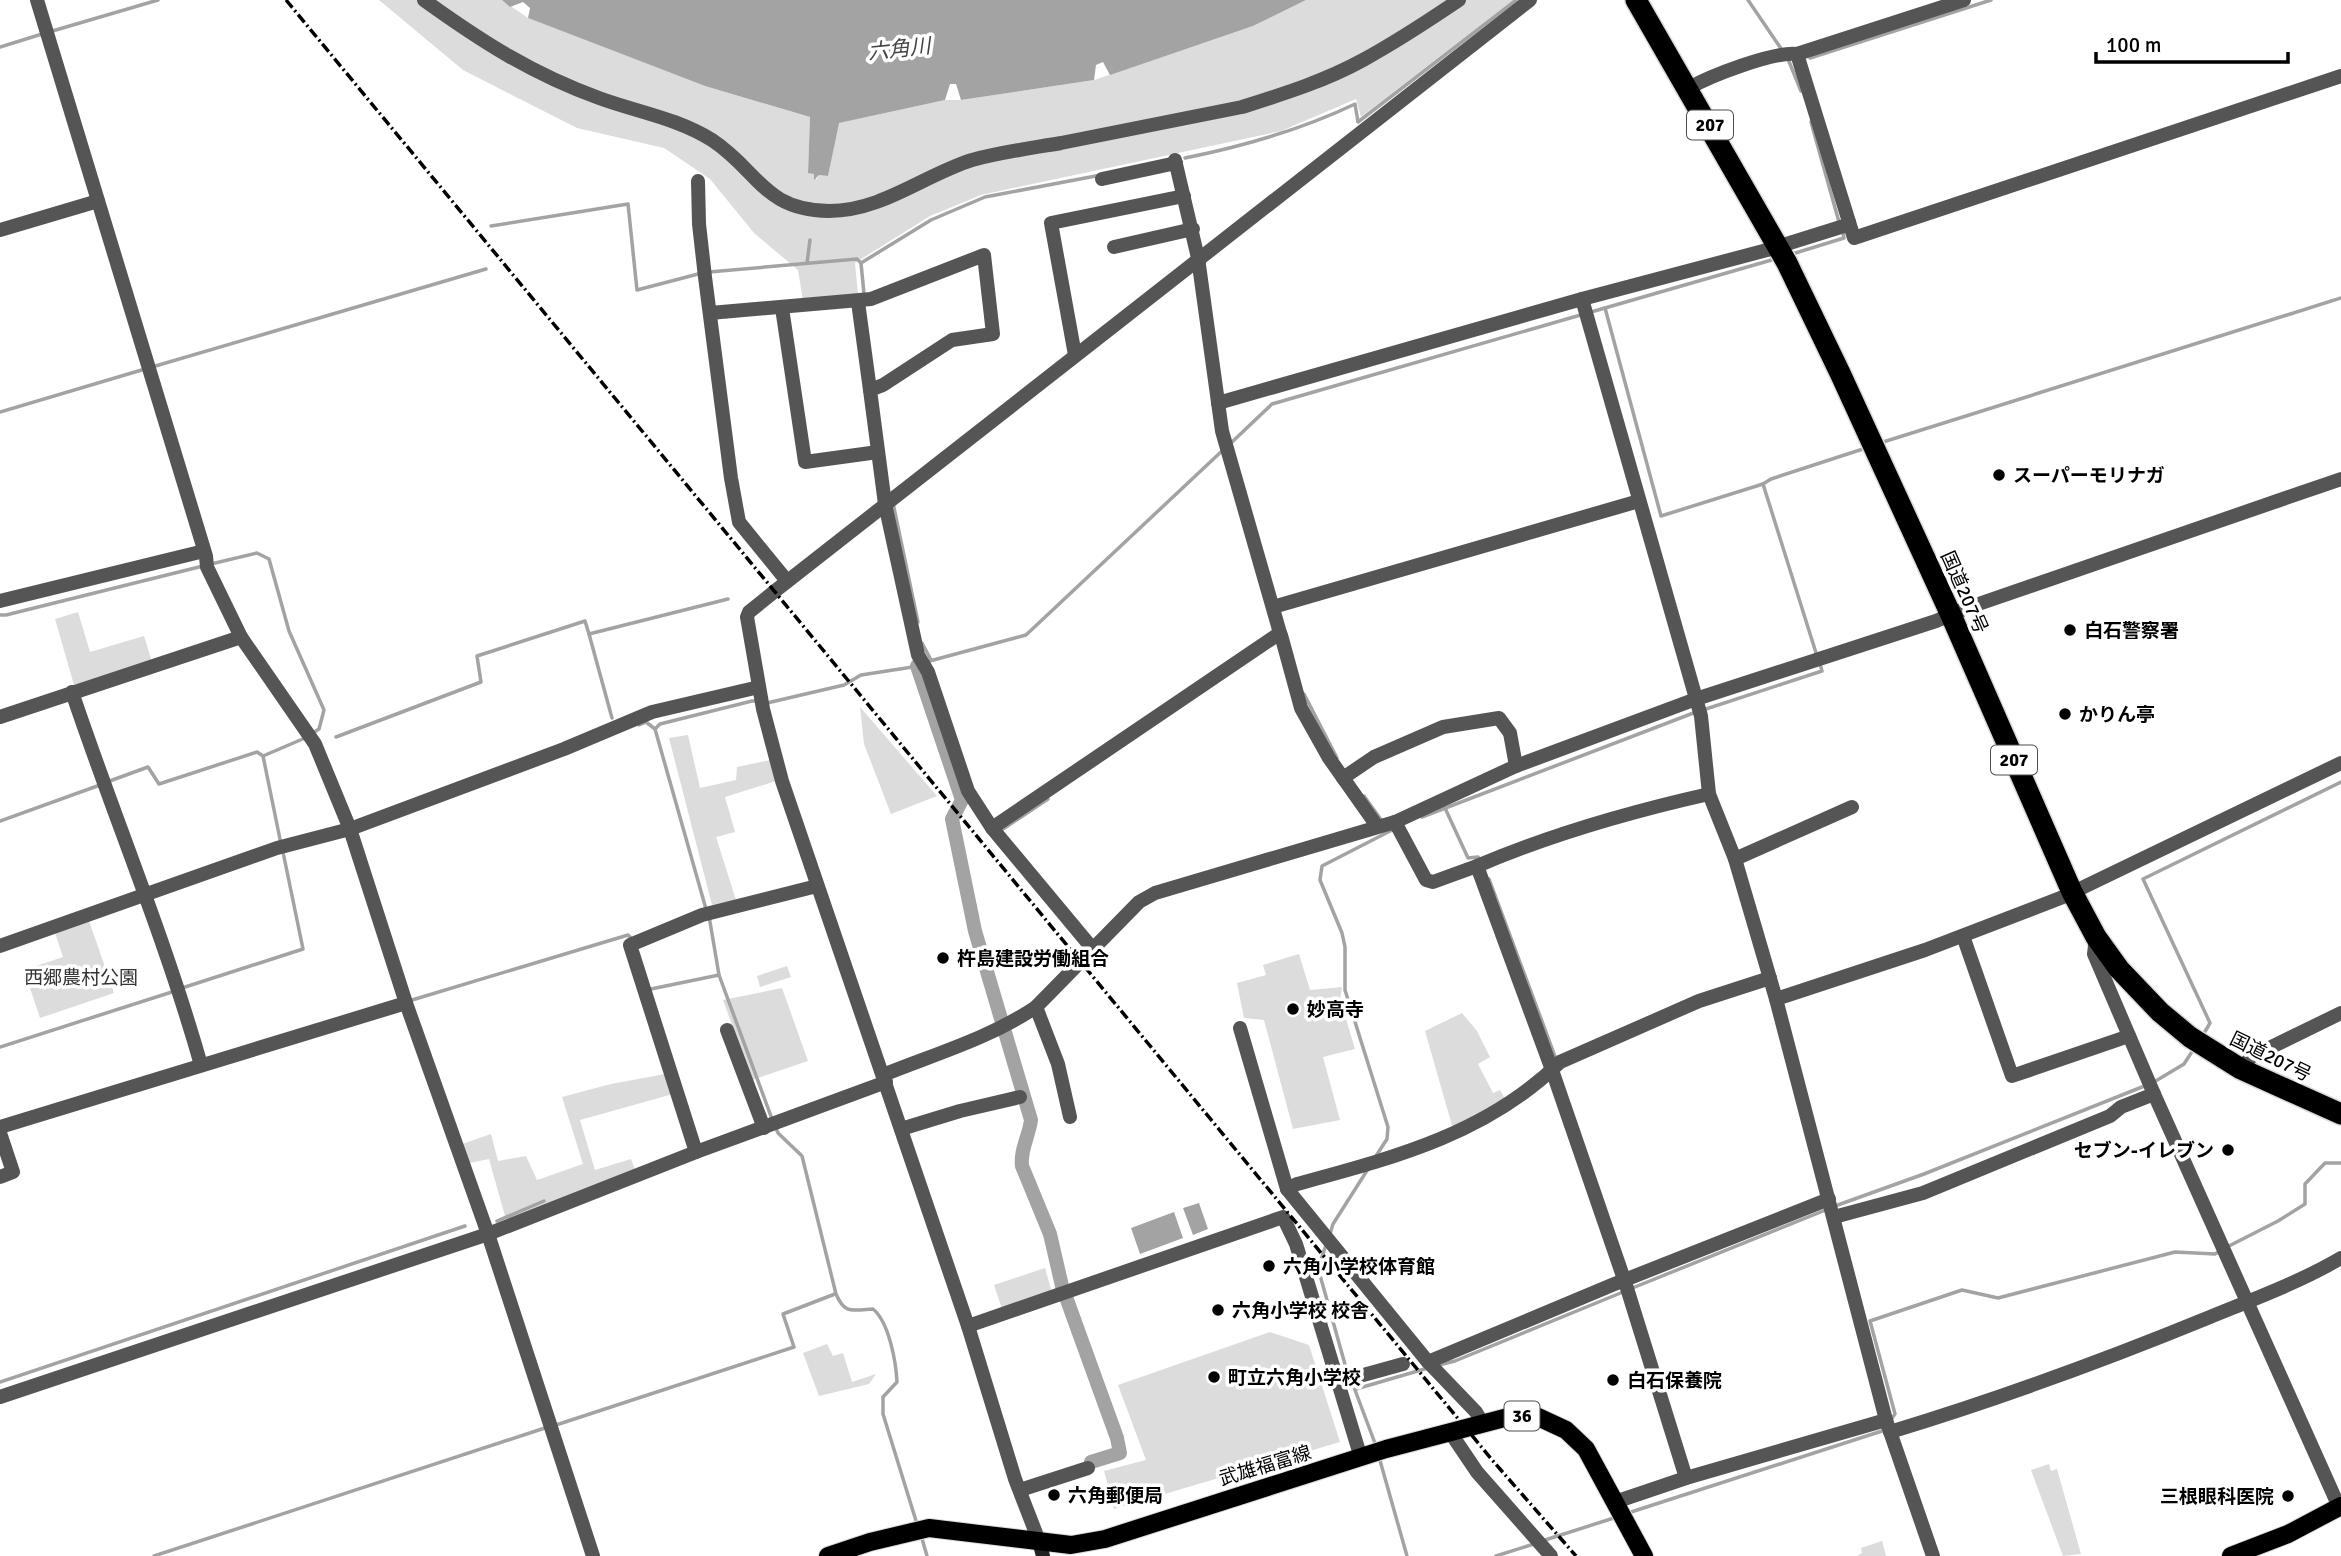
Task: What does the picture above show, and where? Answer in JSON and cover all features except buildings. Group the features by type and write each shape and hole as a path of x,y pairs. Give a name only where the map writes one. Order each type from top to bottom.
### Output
{"highway":[{"name":"国道207号","path":"1636,0 1782,253 1875,447 1951,615 2071,892 2096,937 2119,969 2151,1003 2198,1043 2241,1069 2341,1114"}],"main road":[{"name":"武雄福富線","path":"828,1556 921,1529 1041,1548 1105,1539 1372,1454 1512,1416 1538,1417 1566,1430 1586,1450 1644,1556"},
{"path":"2231,1556 2288,1534 2340,1508"}],"street":[{"path":"37,0 205,558 241,637 314,743 350,829 407,1003 488,1234 593,1556"},
{"path":"424,0 482,42 545,77 695,130 728,151 760,186 787,205 828,211 863,208 921,180 973,160 1242,107 1312,84 1362,61 1459,0"},
{"path":"1041,1548 885,1078 782,781 761,698 747,617 749,612 787,581 1530,0"},
{"path":"1689,88 1706,78 1964,0"},
{"path":"1790,54 1844,225 1854,238 2341,76"},
{"path":"992,828 1280,632 1222,431 1193,229 1175,161 1102,179"},
{"path":"698,181 699,224 739,522 787,581"},
{"path":"1074,355 1051,223 1184,197"},
{"path":"0,230 98,201"},
{"path":"1218,404 1583,302 1782,253 1844,225"},
{"path":"1114,247 1193,229"},
{"path":"710,313 864,301 984,255 993,334 952,340 875,388"},
{"path":"864,301 875,388 878,452 890,500 918,655 928,672 968,791 992,828 1092,948"},
{"path":"1583,302 1698,707 1709,794 1735,859 1770,978 1888,1426 1933,1556"},
{"path":"782,308 805,462 878,452"},
{"path":"0,1397 488,1234 782,1121 885,1078 1002,1027 1037,1007 1139,902 1155,894 1389,826 1517,766 1698,707 1818,659 2341,479"},
{"path":"1273,607 1640,506"},
{"path":"0,601 205,558"},
{"path":"0,717 241,637"},
{"path":"1282,640 1301,708 1329,758 1347,775 1389,826 1426,880 1433,882 1534,842 1632,812 1709,794"},
{"path":"72,692 103,784 179,988 201,1065"},
{"path":"0,946 276,848 350,829 564,750 652,712 761,698"},
{"path":"1347,775 1374,757 1443,727 1499,718 1510,733 1517,766"},
{"path":"1776,999 1963,936 2071,892 2341,763"},
{"path":"1735,859 1852,807"},
{"path":"1481,864 1556,1070 1686,1478"},
{"path":"696,1152 630,945 708,913 817,886"},
{"path":"1963,936 2012,1076 2129,1036"},
{"path":"2096,937 2094,954 2151,1088 2340,1508"},
{"path":"1287,1189 1382,1161 1452,1136 1556,1070 1699,1001 1770,978"},
{"path":"0,1127 407,1003"},
{"path":"1037,1007 1058,1064 1070,1118"},
{"path":"2241,1069 2251,1057 2341,1013"},
{"path":"1240,1028 1287,1189 1432,1366 1476,1412 1482,1423"},
{"path":"727,1030 764,1128"},
{"path":"1432,1366 1623,1285 1831,1208 1923,1193 2110,1116 2151,1088"},
{"path":"901,1129 1020,1097"},
{"path":"0,1133 13,1172 0,1177"},
{"path":"968,1326 1283,1217 1297,1244 1341,1381 1372,1454"},
{"path":"1619,1509 1686,1478 1982,1404 2084,1367 2247,1301 2341,1258"},
{"path":"1341,1381 1403,1364"},
{"path":"1450,1432 1476,1472 1550,1555"},
{"path":"1018,1485 1088,1468"}],"green space":[{"path":"379,0 502,0 528,18 705,86 810,117 808,172 815,174 816,180 819,175 828,176 838,123 945,100 961,100 1094,80 1253,26 1306,0 1513,0 1361,117 1356,99 1281,131 981,195 930,216 855,263 858,295 803,301 798,270 754,233 710,179 664,148 577,128 463,70"},
{"path":"78,612 90,652 144,636 152,662 74,685 55,619"},
{"path":"860,707 937,796 891,814 864,744"},
{"path":"688,735 700,788 736,780 737,767 770,760 776,781 725,797 735,832 716,837 736,900 712,905 669,738"},
{"name":"西郷農村公園","path":"88,918 114,993 40,1018 24,970 63,957 54,930"},
{"name":"妙高寺","path":"1299,954 1310,990 1342,987 1340,999 1355,1049 1323,1057 1340,1120 1293,1129 1264,1020 1244,1018 1237,983 1266,975 1263,965"},
{"path":"787,966 791,977 760,987 757,976"},
{"path":"782,988 808,1061 752,1080 723,1000"},
{"path":"1462,1013 1477,1031 1490,1057 1478,1064 1493,1093 1500,1090 1505,1099 1453,1129 1425,1031"},
{"path":"665,1074 673,1094 580,1120 595,1170 631,1159 639,1180 509,1230 489,1159 469,1163 462,1144 491,1134 498,1161 526,1156 537,1180 583,1164 562,1097"},
{"path":"1045,1268 1052,1293 1002,1309 994,1285"},
{"path":"1270,1332 1309,1345 1340,1442 1114,1509 1104,1471 1146,1460 1118,1385"},
{"path":"827,1344 833,1356 843,1353 852,1382 876,1374 869,1384 819,1396 803,1353"},
{"path":"2049,1464 2051,1471 2057,1469 2081,1554 2063,1556 2031,1470"},
{"path":"1882,1541 1886,1556 1857,1556 1862,1553 1861,1548"}],"water":[{"name":"六角川","path":"502,0 1306,0 1253,26 1110,75 1103,62 1096,65 1094,80 961,100 956,84 950,84 945,100 839,123 828,176 819,175 814,180 814,174 808,173 810,117 705,86 528,18 530,8 523,2 510,7"},
{"path":"1199,1203 1208,1229 1193,1235 1183,1208"},
{"path":"1174,1212 1183,1238 1140,1254 1131,1228"}],"waterway":[{"path":"49,32 158,0"},
{"path":"1185,158 1272,136 1355,104 1358,122 1516,0"},
{"path":"1748,0 1782,50"},
{"path":"1810,58 1991,0"},
{"path":"0,47 42,34"},
{"path":"1788,59 1801,91"},
{"path":"1811,122 1839,222"},
{"path":"861,263 931,220 985,197 1101,175"},
{"path":"491,226 628,204 637,290 702,273"},
{"path":"1789,255 1844,238 1842,229"},
{"path":"807,263 810,240"},
{"path":"709,272 857,259 861,263 864,294"},
{"path":"1591,312 1775,259"},
{"path":"152,367 486,269"},
{"path":"1880,443 2341,298"},
{"path":"1605,308 1661,516 1866,448"},
{"path":"1231,443 1272,404 1584,314"},
{"path":"0,412 145,369"},
{"path":"926,662 1026,635 1223,450"},
{"path":"1763,484 1817,656"},
{"path":"893,503 918,622"},
{"path":"211,564 257,553 269,559 289,631 324,710 319,729 311,734"},
{"path":"0,615 203,566"},
{"path":"336,737 481,682 477,656 585,621 589,634 728,599"},
{"path":"589,634 612,718"},
{"path":"922,643 931,660"},
{"path":"1703,710 1822,671 1820,664"},
{"path":"917,666 962,800 952,819 975,931 1031,1120 1022,1154 1022,1166 1050,1234 1062,1286 1117,1438 1120,1453 1091,1462"},
{"path":"767,703 844,685 861,675 919,666"},
{"path":"1304,694 1337,758"},
{"path":"706,909 655,729 660,724 756,701"},
{"path":"1422,817 1696,712"},
{"path":"639,725 646,722 655,729"},
{"path":"281,844 263,756 305,738"},
{"path":"107,782 148,767 159,784 257,752 263,756"},
{"path":"2203,1035 2210,1023 2143,879 2341,782"},
{"path":"0,821 100,785"},
{"path":"1364,796 1382,821"},
{"path":"1003,829 1048,799"},
{"path":"1445,808 1468,858 1478,857 1480,860"},
{"path":"1376,1156 1387,1139 1388,1127 1345,990 1345,947 1342,933 1320,880 1322,866 1396,828"},
{"path":"182,988 303,949 283,852"},
{"path":"1489,879 1556,1059"},
{"path":"709,916 719,975 772,1119"},
{"path":"412,1000 628,935 633,940"},
{"path":"651,989 719,975"},
{"path":"0,1047 175,991"},
{"path":"2154,1082 2184,1064 2195,1047"},
{"path":"1835,1206 1924,1174 2147,1085"},
{"path":"775,1126 778,1133 802,1156 839,1301 850,1310 873,1309 879,1315 887,1333 897,1382 883,1397 883,1414 917,1524"},
{"path":"2227,1247 2305,1204 2305,1184 2325,1163 2341,1163"},
{"path":"1330,1234 1333,1224 1368,1169"},
{"path":"497,1221 544,1201"},
{"path":"1630,1289 1828,1209"},
{"path":"0,1382 465,1226"},
{"path":"1326,1245 1318,1268 1348,1375"},
{"path":"1890,1421 1895,1414 1870,1321 1962,1290 1998,1298 2175,1252 2215,1254 2220,1251"},
{"path":"1439,1365 1455,1361 1623,1292"},
{"path":"556,1425 794,1347 783,1314 835,1294"},
{"path":"1356,1389 1428,1368"},
{"path":"1352,1382 1376,1446"},
{"path":"154,1556 548,1427"},
{"path":"1628,1513 1882,1431 1885,1427"},
{"path":"1379,1457 1407,1556"},
{"path":"1545,1540 1617,1517"},
{"path":"921,1535 927,1556"},
{"path":"1496,1556 1534,1544"}],"railway":[{"path":"286,0 1493,1461 1576,1556"}],"place":[{"name":"スーパーモリナガ","path":"1999,475"},
{"name":"白石警察署","path":"2070,630"},
{"name":"かりん亭","path":"2065,714"},
{"name":"杵島建設労働組合","path":"943,958"},
{"name":"妙高寺","path":"1293,1009"},
{"name":"セブン-イレブン","path":"2228,1150"},
{"name":"六角小学校体育館","path":"1269,1266"},
{"name":"六角小学校 校舎","path":"1218,1310"},
{"name":"町立六角小学校","path":"1214,1377"},
{"name":"白石保養院","path":"1613,1380"},
{"name":"六角郵便局","path":"1054,1495"},
{"name":"三根眼科医院","path":"2288,1496"}]}
